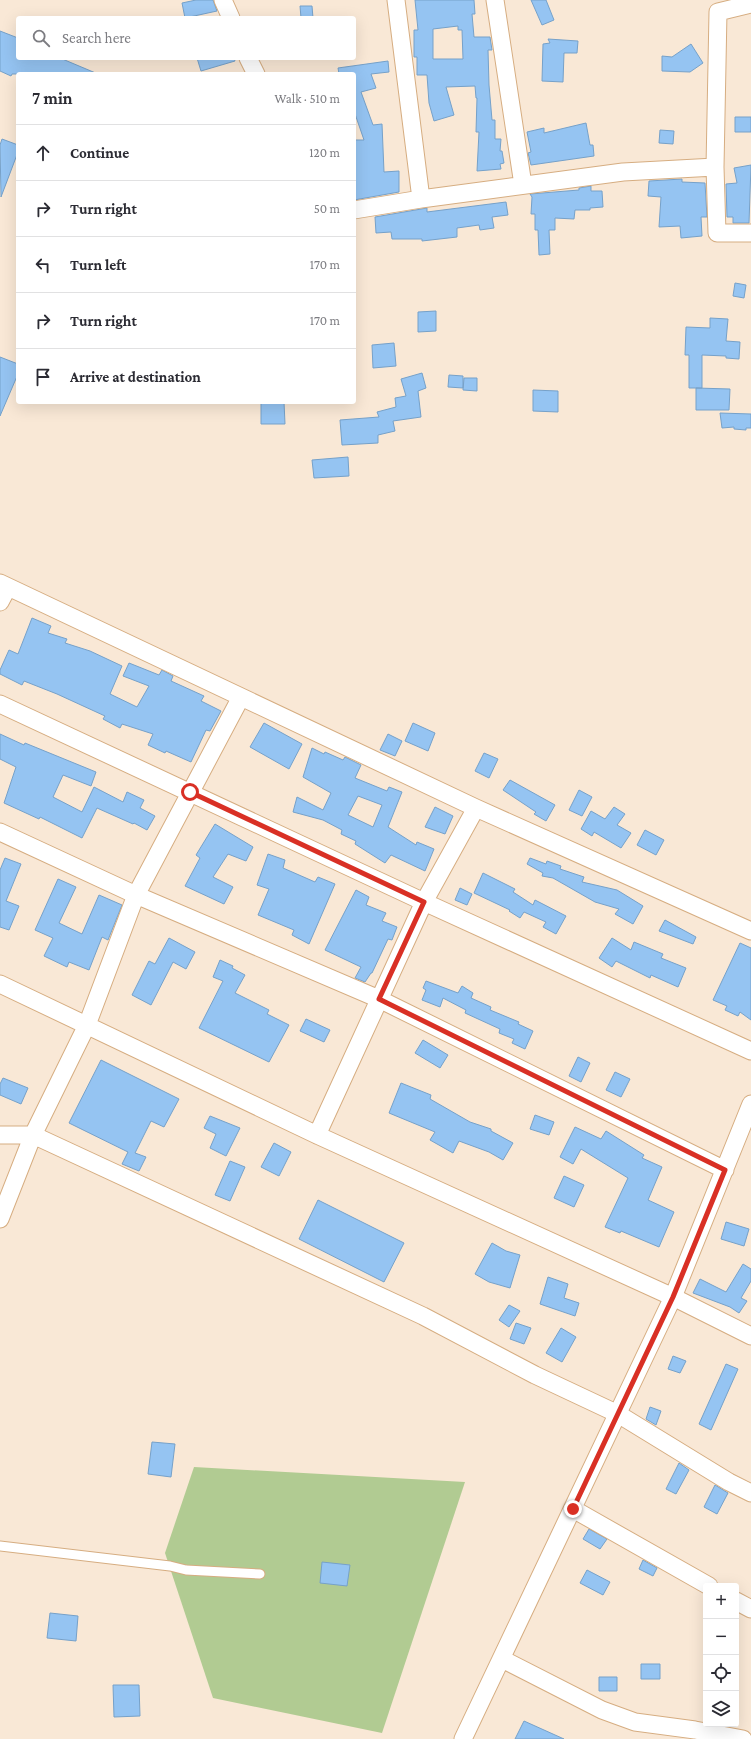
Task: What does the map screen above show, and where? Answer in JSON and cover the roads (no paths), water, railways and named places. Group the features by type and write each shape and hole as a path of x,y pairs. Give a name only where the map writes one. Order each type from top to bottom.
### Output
{"street":[{"path":"222,0 230,16"},
{"path":"396,0 421,199"},
{"path":"495,0 523,185"},
{"path":"751,4 718,12 715,166 717,233 751,232"},
{"path":"249,60 255,72"},
{"path":"356,210 421,199 623,172 715,166"},
{"path":"3,591 241,697 476,808 751,931"},
{"path":"0,1219 33,1135 87,1026 136,895 241,697"},
{"path":"0,704 424,902 751,1051"},
{"path":"317,1135 424,902 476,808"},
{"path":"0,832 136,895 379,999 725,1170"},
{"path":"0,984 317,1135 673,1297 751,1336"},
{"path":"463,1739 673,1297 751,1104"},
{"path":"0,1135 33,1135 423,1316 535,1375 618,1414 729,1482 751,1493"},
{"path":"573,1509 704,1583"},
{"path":"739,1603 751,1610"},
{"path":"502,1659 602,1710 635,1722 695,1730 743,1739"}],"lane":[{"path":"0,1546 170,1566 186,1570 260,1574"}]}
